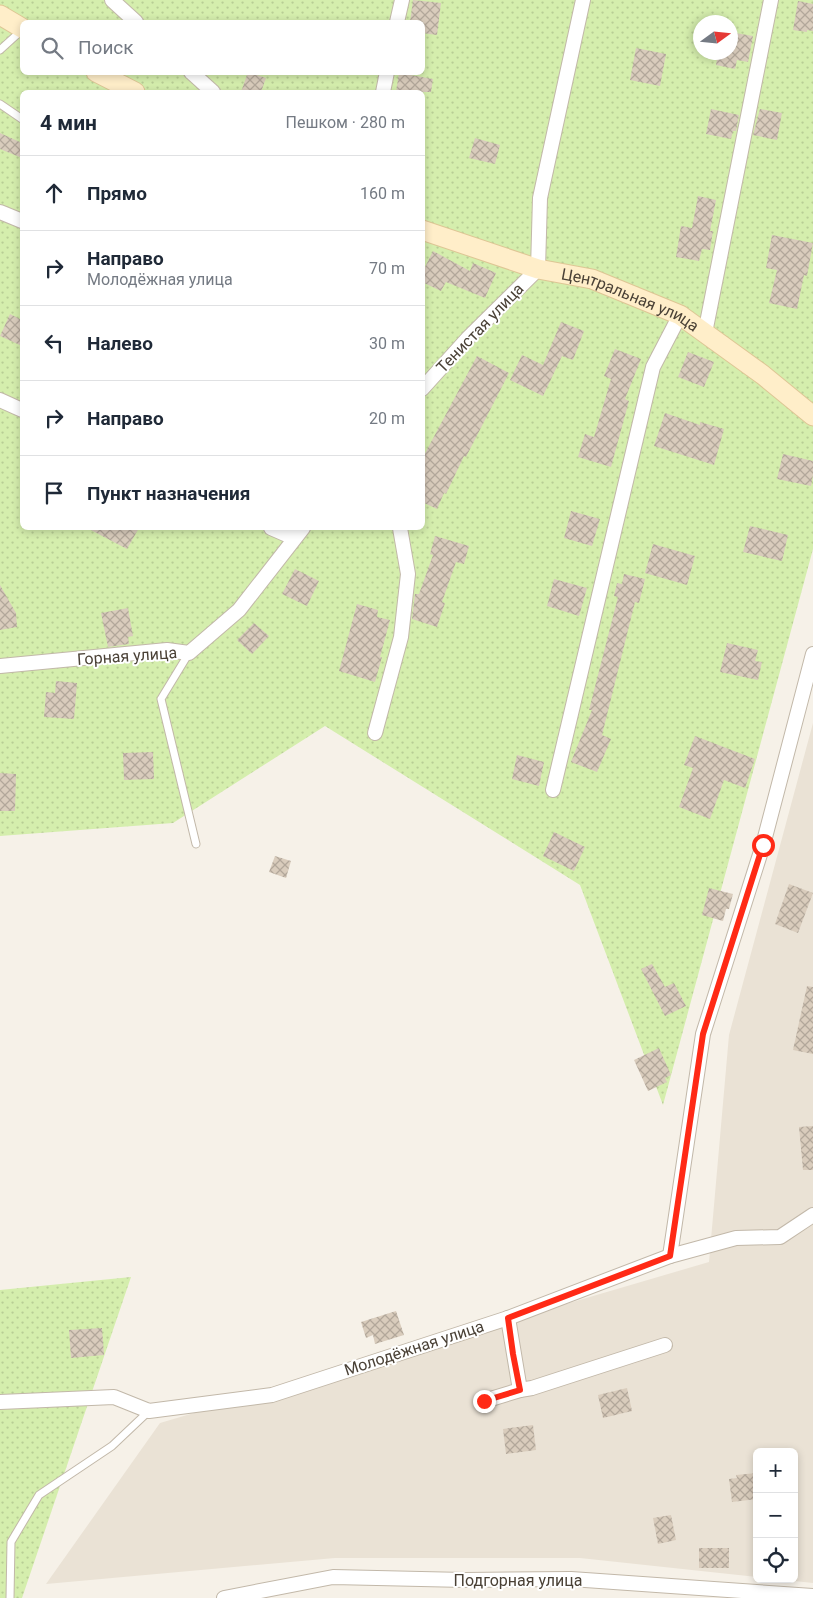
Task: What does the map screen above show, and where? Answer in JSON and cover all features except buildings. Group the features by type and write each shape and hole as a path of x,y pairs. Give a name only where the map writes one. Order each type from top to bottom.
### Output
{"main road":[{"path":"0,15 20,28"},
{"path":"102,75 131,90"},
{"name":"Центральная улица","path":"425,231 538,269 592,279 680,315 763,375 813,416"}],"street":[{"path":"112,0 134,20"},
{"path":"398,20 402,0"},
{"path":"538,269 540,198 583,0"},
{"path":"705,333 772,0"},
{"path":"194,75 211,90"},
{"path":"383,90 386,75"},
{"path":"0,212 20,220"},
{"name":"Тенистая улица","path":"425,386 468,338 538,269"},
{"path":"553,790 653,367 680,315"},
{"path":"0,400 20,409"},
{"path":"282,530 298,533"},
{"path":"375,733 401,637 408,574 400,530"},
{"name":"Горная улица","path":"0,666 167,650 190,652 239,610 298,533"},
{"path":"670,1256 703,1034 763,845 813,654"},
{"name":"Молодёжная улица","path":"149,1411 272,1395 508,1318 670,1256 736,1238 780,1237 813,1215"},
{"path":"508,1318 520,1390"},
{"path":"484,1401 532,1388 666,1345"},
{"path":"0,1402 114,1397 149,1411"},
{"name":"Подгорная улица","path":"224,1598 334,1577 465,1580 571,1579 813,1596"}],"lane":[{"path":"0,50 20,31"},
{"path":"0,104 20,118"},
{"path":"190,652 161,699 196,844"},
{"path":"10,1598 11,1542 39,1495 112,1446 149,1411"}],"shaded area":[{"path":"813,723 813,1583 798,1581 798,1448 753,1448 753,1577 580,1558 335,1558 46,1584 160,1423 709,1262 729,1035"}],"green space":[{"path":"0,0 813,0 813,549 663,1105 580,885 325,726 173,823 0,836"},
{"path":"131,1277 22,1598 0,1598 0,1290"}],"route":[{"path":"484,1401 520,1390 508,1318 670,1256 703,1034 763,845"}]}
